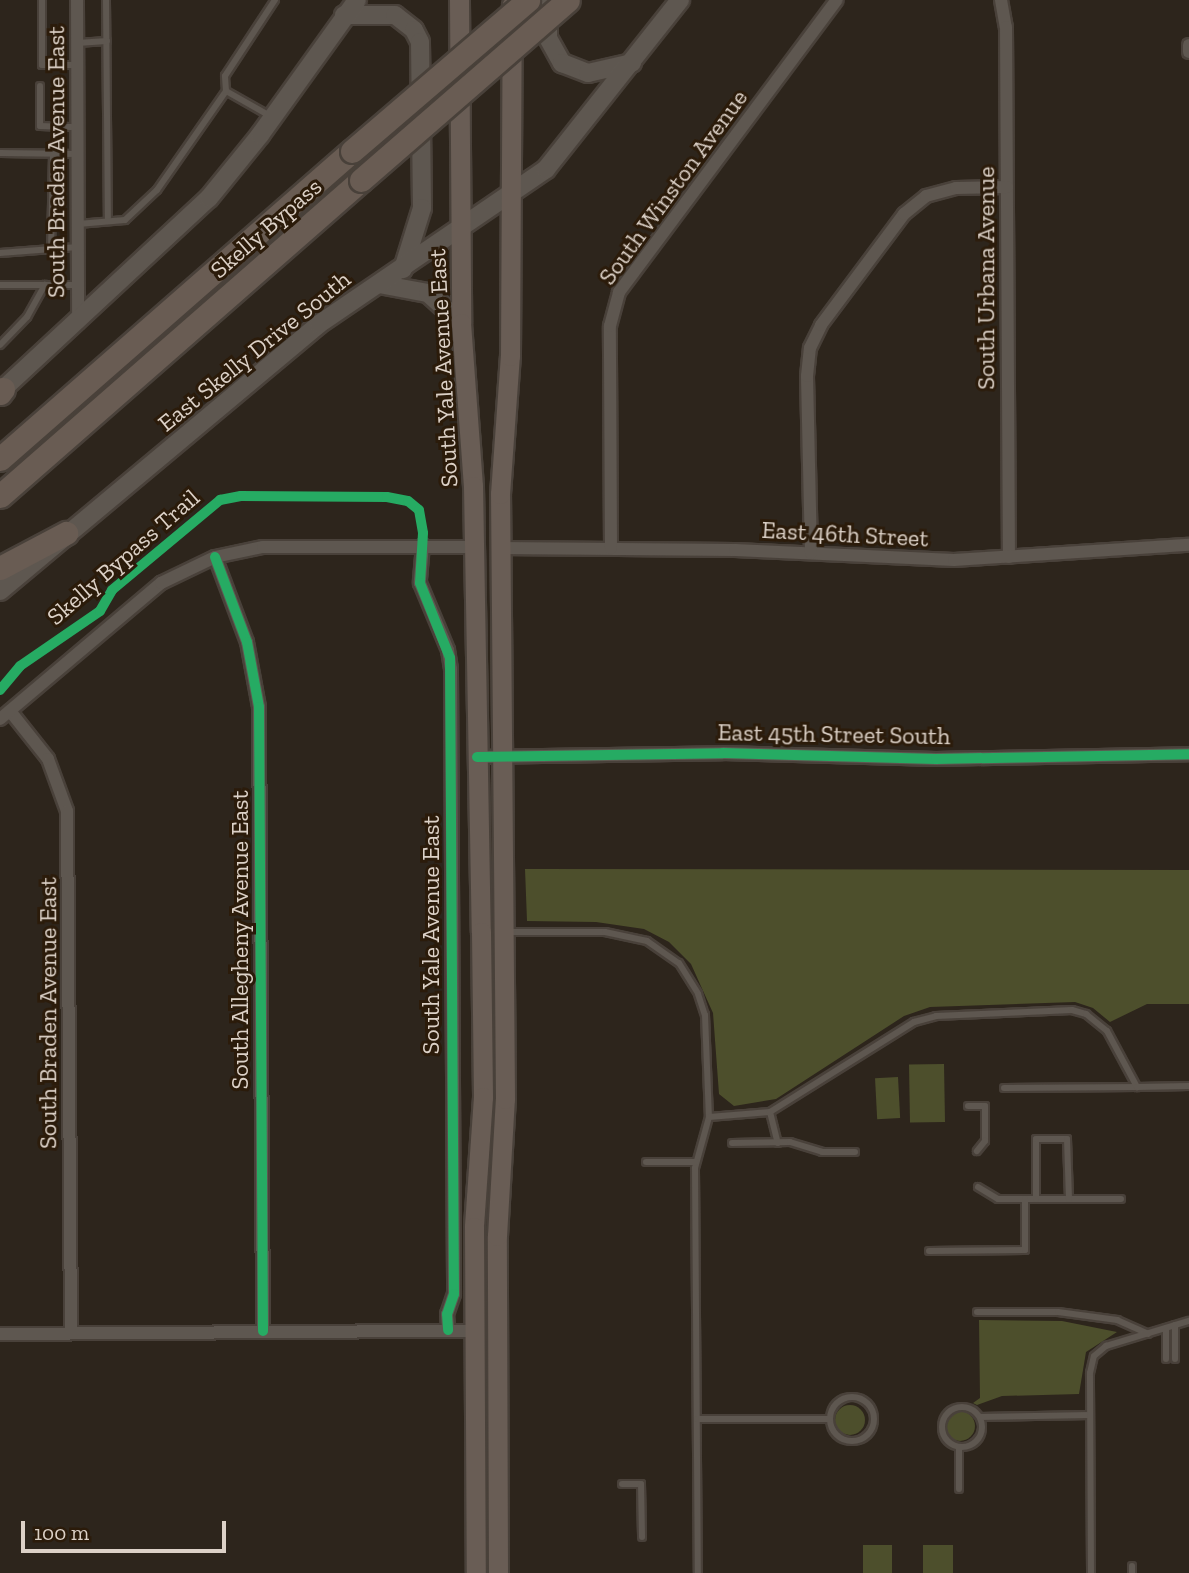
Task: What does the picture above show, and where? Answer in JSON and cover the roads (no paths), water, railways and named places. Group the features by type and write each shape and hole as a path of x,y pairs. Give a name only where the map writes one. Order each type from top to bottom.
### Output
{"highway":[{"name":"Skelly Bypass","path":"0,459 528,0"},
{"name":"Skelly Bypass","path":"0,496 568,0"},
{"path":"0,568 66,533"}],"main road":[{"name":"South Yale Avenue East","path":"459,0 461,323 474,547 483,1097 474,1227 476,1573"},
{"name":"South Yale Avenue East","path":"498,1573 498,1332 505,932 499,548 510,356 512,0"},
{"path":"548,0 548,38 562,63 588,73 632,63"},
{"name":"East Skelly Drive South","path":"0,591 66,533 319,324 511,197 563,151 680,0"},
{"path":"1,391 78,323 209,198 273,117 347,6 395,15 414,30 420,42 422,208 403,269"},
{"path":"379,284 428,293 461,323"},
{"path":"474,547 499,548"},
{"path":"481,932 505,932"},
{"path":"475,1331 498,1332"}],"street":[{"name":"South Braden Avenue East","path":"77,0 78,323"},
{"name":"South Winston Avenue","path":"611,548 610,326 619,292 837,0"},
{"name":"South Urbana Avenue","path":"1001,0 1006,27 1009,557"},
{"path":"1189,45 1189,52"},
{"path":"811,554 807,376 810,348 821,325 904,214 926,196 956,188 1007,187"},
{"name":"South Yale Avenue East","path":"422,545 420,583 451,669 454,1294 447,1314 448,1330"},
{"name":"East 46th Street","path":"499,548 611,548 890,559 1009,557 1189,545"},
{"path":"5,715 161,583 215,557 263,547 474,547"},
{"name":"South Allegheny Avenue East","path":"215,557 247,642 259,707 263,1331"},
{"name":"South Braden Avenue East","path":"5,715 56,775 69,830 71,1332"},
{"name":"East 45th Street South","path":"477,757 723,753 936,759 1189,754"},
{"path":"0,1334 475,1331"}],"lane":[{"path":"43,0 42,65 77,65"},
{"path":"106,0 108,218"},
{"path":"78,224 108,218 125,220 136,214 181,158 226,90 225,76 275,0"},
{"path":"77,43 107,41"},
{"path":"40,86 40,126 78,127"},
{"path":"226,90 273,117"},
{"path":"0,153 77,154"},
{"path":"51,250 52,153"},
{"path":"0,253 78,247"},
{"path":"0,285 78,285"},
{"path":"0,345 27,317 45,285"},
{"path":"505,932 629,935 679,963 698,994 705,1015 709,1117 696,1162 698,1573"},
{"path":"709,1117 771,1112 914,1022 936,1016 1072,1010 1086,1014 1116,1043 1137,1087"},
{"path":"1004,1088 1189,1086"},
{"path":"968,1106 985,1106 985,1141 978,1151"},
{"path":"771,1112 778,1143"},
{"path":"1036,1199 1036,1139 1068,1139 1069,1199"},
{"path":"732,1143 778,1143 822,1152 855,1152"},
{"path":"646,1162 696,1162"},
{"path":"978,1187 998,1199 1121,1199"},
{"path":"929,1251 1025,1250 1025,1199"},
{"path":"977,1312 1058,1312 1117,1320 1148,1334"},
{"path":"1091,1573 1090,1415 1094,1356 1106,1346 1189,1321"},
{"path":"1175,1325 1175,1359"},
{"path":"1166,1328 1166,1359"},
{"path":"848,1398 864,1401 873,1414 872,1427 863,1437 850,1440 836,1433 830,1419 835,1406 848,1398"},
{"path":"959,1489 958,1447 943,1434 946,1415 964,1407 980,1417 1090,1415"},
{"path":"958,1447 979,1439 980,1417"},
{"path":"697,1419 830,1419"},
{"path":"622,1485 641,1485 642,1537"}]}
